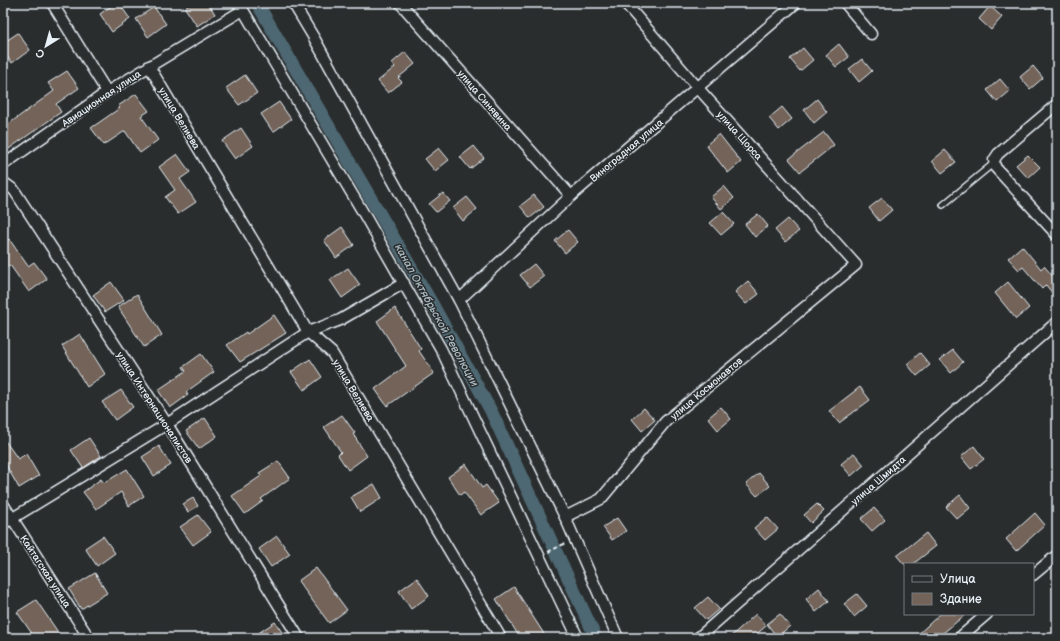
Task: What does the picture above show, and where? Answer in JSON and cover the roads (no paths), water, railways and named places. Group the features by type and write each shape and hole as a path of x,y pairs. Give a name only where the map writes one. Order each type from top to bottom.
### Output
{"street":[{"path":"52,3 107,92"},
{"path":"293,3 318,45 459,300 565,517 618,638"},
{"name":"улица Синявина","path":"400,3 571,196"},
{"name":"улица Щорса","path":"625,3 698,88 856,265"},
{"name":"Виноградная улица","path":"459,300 571,196 796,3"},
{"path":"845,3 871,34"},
{"path":"241,6 404,283 444,356 578,638"},
{"name":"Авиационная улица","path":"3,165 107,92 200,35 241,6"},
{"name":"улица Велиева","path":"149,66 308,332 332,353 501,638"},
{"path":"1057,104 996,158 995,167 1057,235"},
{"name":"улица Интернационалистов","path":"3,182 14,190 168,424 299,638"},
{"name":"улица Космонавтов","path":"565,517 601,499 666,422 856,265"},
{"path":"7,521 168,424 308,332 340,320 404,283"},
{"name":"улица Шмидта","path":"698,638 1057,322"},
{"name":"Кайтагская улица","path":"3,504 7,521 89,638"},
{"path":"1034,574 1057,555"},
{"path":"959,638 986,615"}],"lane":[{"path":"943,205 996,158"}],"waterway":[{"name":"канал Октябрьской Революции","path":"257,3 434,307 491,411 596,638"}]}
